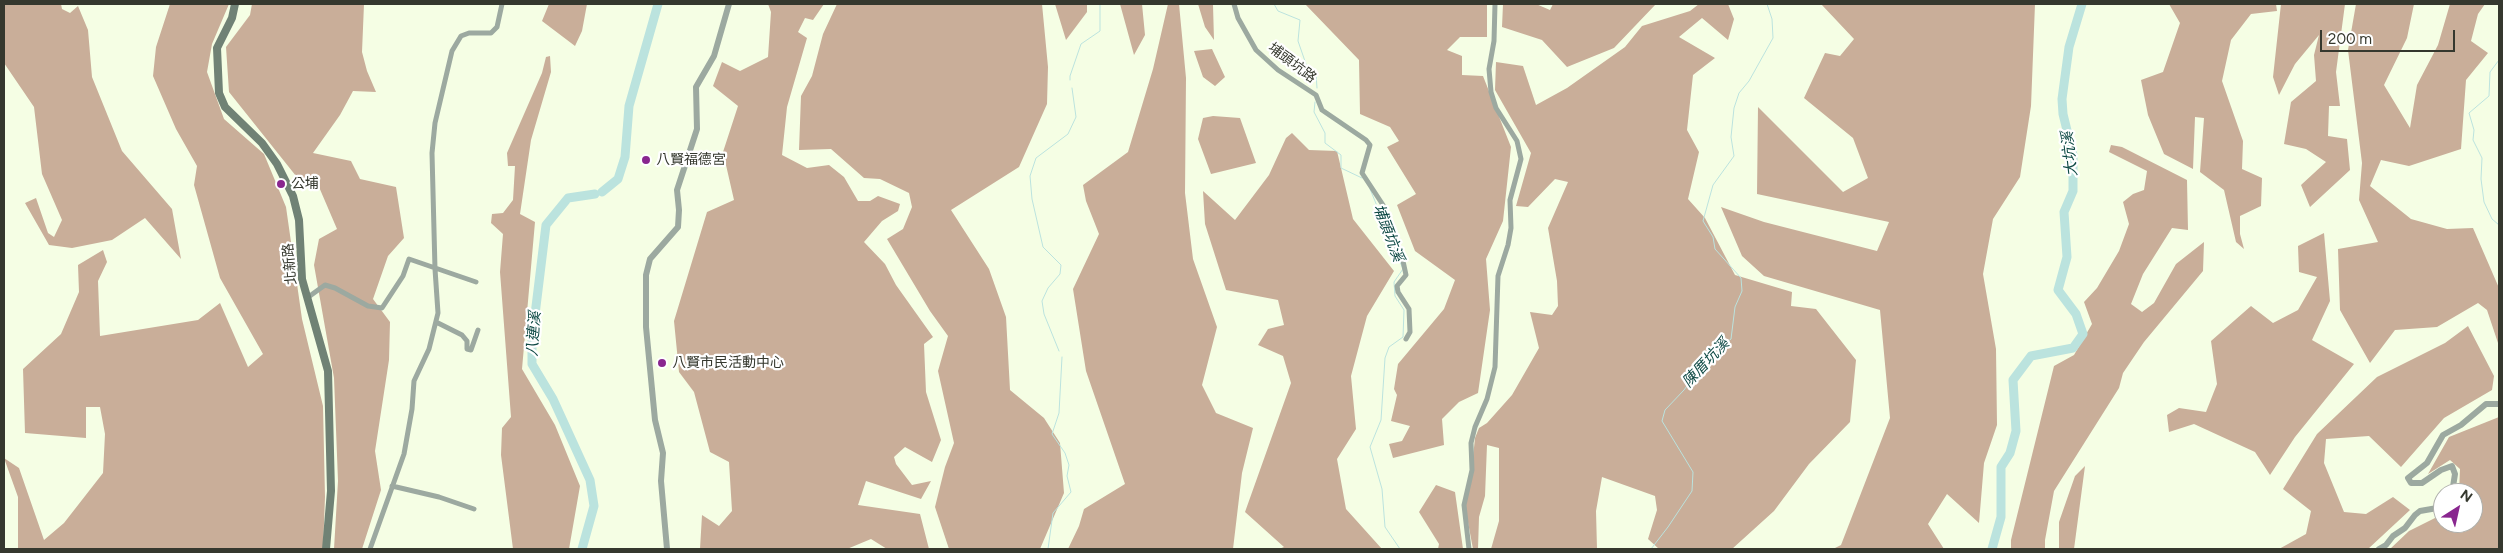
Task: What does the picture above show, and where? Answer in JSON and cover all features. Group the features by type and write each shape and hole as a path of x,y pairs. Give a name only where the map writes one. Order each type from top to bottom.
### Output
{"main road":[{"name":"北新路","path":"235,4 232,18 217,48 219,92 225,107 262,143 277,164 293,196 299,220 302,279 324,353 330,391 328,432 331,492 326,549"}],"street":[{"path":"370,549 404,454 412,409 414,381 429,349 438,313 432,152 436,123 452,51 461,36 469,32 491,33 497,27 502,13 502,4"},
{"path":"667,549 661,481 663,453 655,420 646,327 646,275 650,259 678,227 677,190 697,129 696,87 714,56 729,4"},
{"name":"埔頭坑路","path":"1234,4 1238,18 1256,50 1278,70 1316,95 1322,110 1366,140 1370,145 1362,172 1383,205 1386,222 1404,261 1406,275 1397,286 1398,292 1408,309 1410,332 1406,339"},
{"path":"1470,549 1464,505 1472,470 1471,443 1475,427 1488,399 1495,367 1498,276 1508,245 1511,228 1510,200 1521,160 1517,141 1496,108 1491,92 1489,69 1494,41 1495,4"},
{"path":"307,298 325,285 368,306 382,308 403,276 409,259 476,282"},
{"path":"436,322 462,335 467,341 468,349 471,350 478,330"},
{"path":"2454,483 2455,474 2452,466 2441,470 2422,483 2411,484 2408,478 2427,462 2443,435 2461,425 2486,404 2499,404"},
{"path":"392,486 439,496 474,509"},
{"path":"2379,549 2405,528 2420,511 2433,509"}],"shaded area":[{"path":"4,4 61,4 62,9 70,13 78,6 88,30 92,77 122,151 172,209 181,259 145,218 112,240 72,248 49,245 25,203 36,198 48,233 54,237 62,220 42,174 34,107 4,63"},
{"path":"170,4 229,4 212,44 207,72 224,119 264,154 286,207 302,319 323,406 325,497 323,549 18,549 18,497 4,458 19,468 44,540 64,523 103,473 105,434 100,407 86,407 86,438 25,433 23,369 61,334 79,292 78,265 103,250 107,262 98,281 100,336 198,320 220,303 248,367 263,354 220,278 194,185 197,166 176,129 153,76 156,47"},
{"path":"252,4 364,4 362,52 367,71 376,92 353,91 340,115 313,153 351,161 360,179 396,187 404,238 388,256 373,299 390,322 389,360 375,451 381,490 362,549 334,549 338,481 334,378 314,265 319,239 337,229 319,187 296,176 229,92 226,47 250,15"},
{"path":"549,4 587,4 582,31 575,46 542,21"},
{"path":"768,4 824,4 813,20 805,18 798,32 807,38 787,107 782,155 807,168 829,165 844,177 858,201 870,201 878,196 900,204 898,211 882,221 864,242 885,264 896,285 933,337 924,344 926,392 941,440 932,462 905,447 894,457 896,464 912,485 931,481 921,499 866,481 858,505 920,514 929,549 887,549 871,539 847,549 700,549 702,515 719,526 732,511 729,462 710,452 694,392 679,372 674,321 707,212 734,200 723,152 738,106 713,86 722,62 740,71 768,57 771,12"},
{"path":"837,4 1042,4 1048,67 1047,104 1019,167 951,210 989,269 1006,317 1010,390 1044,418 1060,443 1064,493 1040,549 949,549 935,507 945,467 954,443 938,371 948,336 930,311 887,239 903,229 912,207 909,193 880,179 864,178 831,149 799,150 801,96 812,76 823,34"},
{"path":"1055,4 1087,4 1087,12 1066,40"},
{"path":"1120,4 1142,4 1145,35 1134,55"},
{"path":"1168,4 1179,4 1186,78 1185,193 1193,259 1217,327 1202,385 1216,413 1253,428 1242,473 1233,549 1068,549 1079,526 1084,509 1125,484 1086,371 1073,289 1099,234 1086,201 1083,185 1128,152 1153,69"},
{"path":"1198,4 1213,5 1214,40 1205,27"},
{"path":"1305,4 1487,4 1487,37 1460,37 1447,50 1462,56 1462,75 1483,76 1511,147 1503,221 1486,259 1490,310 1478,393 1459,402 1442,419 1444,445 1393,458 1389,444 1402,441 1410,426 1391,421 1397,395 1394,389 1398,364 1444,309 1455,280 1415,251 1397,205 1416,194 1387,147 1399,141 1390,127 1360,114 1359,60"},
{"path":"1503,4 1536,4 1550,10 1553,4 1656,4 1614,48 1567,67 1542,40 1502,27"},
{"path":"1699,4 1728,4 1734,19 1728,40 1702,18 1679,37 1715,58 1693,75 1687,130 1699,152 1688,199 1705,218 1735,275 1792,292 1791,306 1816,309 1856,360 1850,422 1809,464 1774,511 1732,549 1659,549 1648,539 1657,510 1655,496 1602,477 1596,511 1597,549 1491,549 1499,521 1499,448 1487,445 1485,496 1479,517 1478,549 1473,549 1464,501 1472,467 1475,438 1479,428 1487,423 1512,395 1539,348 1530,312 1552,315 1558,306 1557,281 1548,228 1568,182 1555,179 1528,207 1516,206 1531,153 1495,90 1496,62 1523,66 1536,105 1567,88 1625,47 1642,26 1690,11"},
{"path":"1821,4 2035,4 2031,106 2020,177 1993,219 1983,274 1996,349 1997,425 1984,463 1979,523 1947,494 1928,524 1944,549 1833,549 1841,545 1890,418 1880,310 1764,276 1742,256 1721,207 1764,222 1877,251 1889,222 1757,194 1758,107 1843,192 1868,178 1853,138 1804,98 1825,53 1840,56 1854,39"},
{"path":"2169,4 2276,4 2277,11 2251,14 2231,40 2222,81 2243,141 2242,169 2262,178 2261,206 2240,216 2240,234 2244,249 2236,242 2224,190 2200,172 2204,118 2195,117 2193,169 2164,154 2148,115 2141,80 2163,72 2180,23"},
{"path":"2281,4 2345,4 2336,72 2340,106 2329,106 2328,136 2347,139 2350,170 2310,207 2301,185 2326,162 2306,149 2284,144 2291,102 2316,81 2314,55 2319,35 2295,64 2279,95 2273,77"},
{"path":"2356,4 2414,4 2407,38 2384,85 2410,128 2417,85 2438,45 2450,4 2485,4 2478,14 2471,41 2488,53 2466,80 2461,149 2409,166 2381,160 2370,186 2411,219 2447,229 2473,228 2499,288 2499,346 2487,310 2478,303 2437,327 2395,330 2370,363 2340,310 2338,249 2378,242 2359,200 2362,163 2348,50"},
{"path":"1212,49 1225,77 1215,86 1203,77 1194,51"},
{"path":"550,56 551,72 531,140 520,214 535,222 522,369 555,425 580,486 569,549 513,549 501,455 502,428 511,417 500,272 503,234 491,223 492,214 503,213 513,200 515,166 508,166 507,153 542,73 546,57"},
{"path":"1213,116 1240,118 1256,163 1211,174 1198,139 1203,118"},
{"path":"1292,133 1309,150 1337,151 1353,219 1394,271 1367,316 1351,376 1356,429 1337,459 1346,509 1382,549 1279,549 1284,547 1245,512 1291,383 1283,356 1258,345 1268,329 1284,325 1278,300 1226,290 1205,224 1203,191 1235,220 1269,175 1286,138"},
{"path":"2111,145 2122,147 2187,180 2188,230 2172,228 2143,274 2131,304 2142,312 2154,303 2176,264 2204,242 2203,271 2144,342 2123,373 2119,388 2054,491 2045,549 2011,549 2011,540 2054,366 2074,355 2092,324 2084,302 2097,288 2119,251 2129,224 2123,202 2133,194 2144,190 2147,171 2109,152"},
{"path":"2324,233 2330,301 2312,340 2354,364 2295,437 2270,475 2255,452 2194,424 2169,432 2167,415 2179,408 2206,412 2217,384 2211,341 2251,306 2273,323 2298,310 2317,277 2299,272 2298,246"},
{"path":"2468,326 2494,376 2492,390 2444,418 2401,467 2369,436 2326,439 2324,463 2344,512 2366,514 2393,497 2410,510 2368,549 2279,549 2306,534 2311,511 2283,489 2317,434 2377,377 2445,343"},
{"path":"2499,417 2499,549 2390,549 2409,531 2433,519 2433,533 2483,533 2483,483 2459,483 2460,469 2450,460 2428,474 2449,437"},
{"path":"2085,466 2074,549 2059,549 2059,522 2075,476"},
{"path":"1436,485 1455,492 1463,549 1438,549 1439,544 1419,512"}],"waterway":[{"name":"八連溪","path":"602,192 618,179 625,157 629,106 658,4"},
{"path":"1070,80 1081,44 1100,31 1100,4"},
{"name":"埔頭坑溪","path":"1274,4 1278,11 1300,20 1298,41 1307,67 1316,73 1317,88"},
{"name":"陳厝坑溪","path":"1651,549 1692,491 1693,472 1662,421 1665,410 1684,390 1710,355 1731,339 1735,307 1742,291 1741,278 1715,249 1713,237 1703,221 1713,185 1734,156 1731,137 1734,108 1739,93 1749,81 1773,38 1772,19 1767,4"},
{"name":"大坑溪","path":"1992,549 2001,517 2001,467 2010,453 2016,431 2013,380 2031,356 2073,348 2083,334 2076,314 2058,290 2067,257 2064,212 2073,191 2073,155 2063,114 2062,99 2069,47 2082,4"},
{"path":"2499,60 2490,72 2489,96 2469,113 2474,130 2473,140 2482,158 2481,179 2484,202 2492,219 2499,225"},
{"path":"1059,351 1044,314 1042,301 1048,288 1060,274 1061,265 1043,247 1032,199 1030,176 1036,158 1068,134 1076,117 1072,88"},
{"name":"埔頭坑溪","path":"1315,102 1314,112 1325,133 1325,143 1341,155 1341,168 1362,178"},
{"name":"埔頭坑溪","path":"1370,189 1403,269 1394,282 1395,296 1404,310 1403,337 1389,347 1385,358 1381,420 1370,447 1382,489 1385,527 1400,549"},
{"name":"八連溪","path":"582,549 594,506 590,480 553,399 532,364 532,339 546,225 568,198 595,194"},
{"path":"1048,549 1053,513 1071,492 1067,476 1069,465 1065,453 1052,434 1059,413 1062,357"}],"place":[{"name":"八賢福德宮","path":"646,160"},
{"name":"公埔","path":"281,184"},
{"name":"八賢市民活動中心","path":"662,363"}]}
